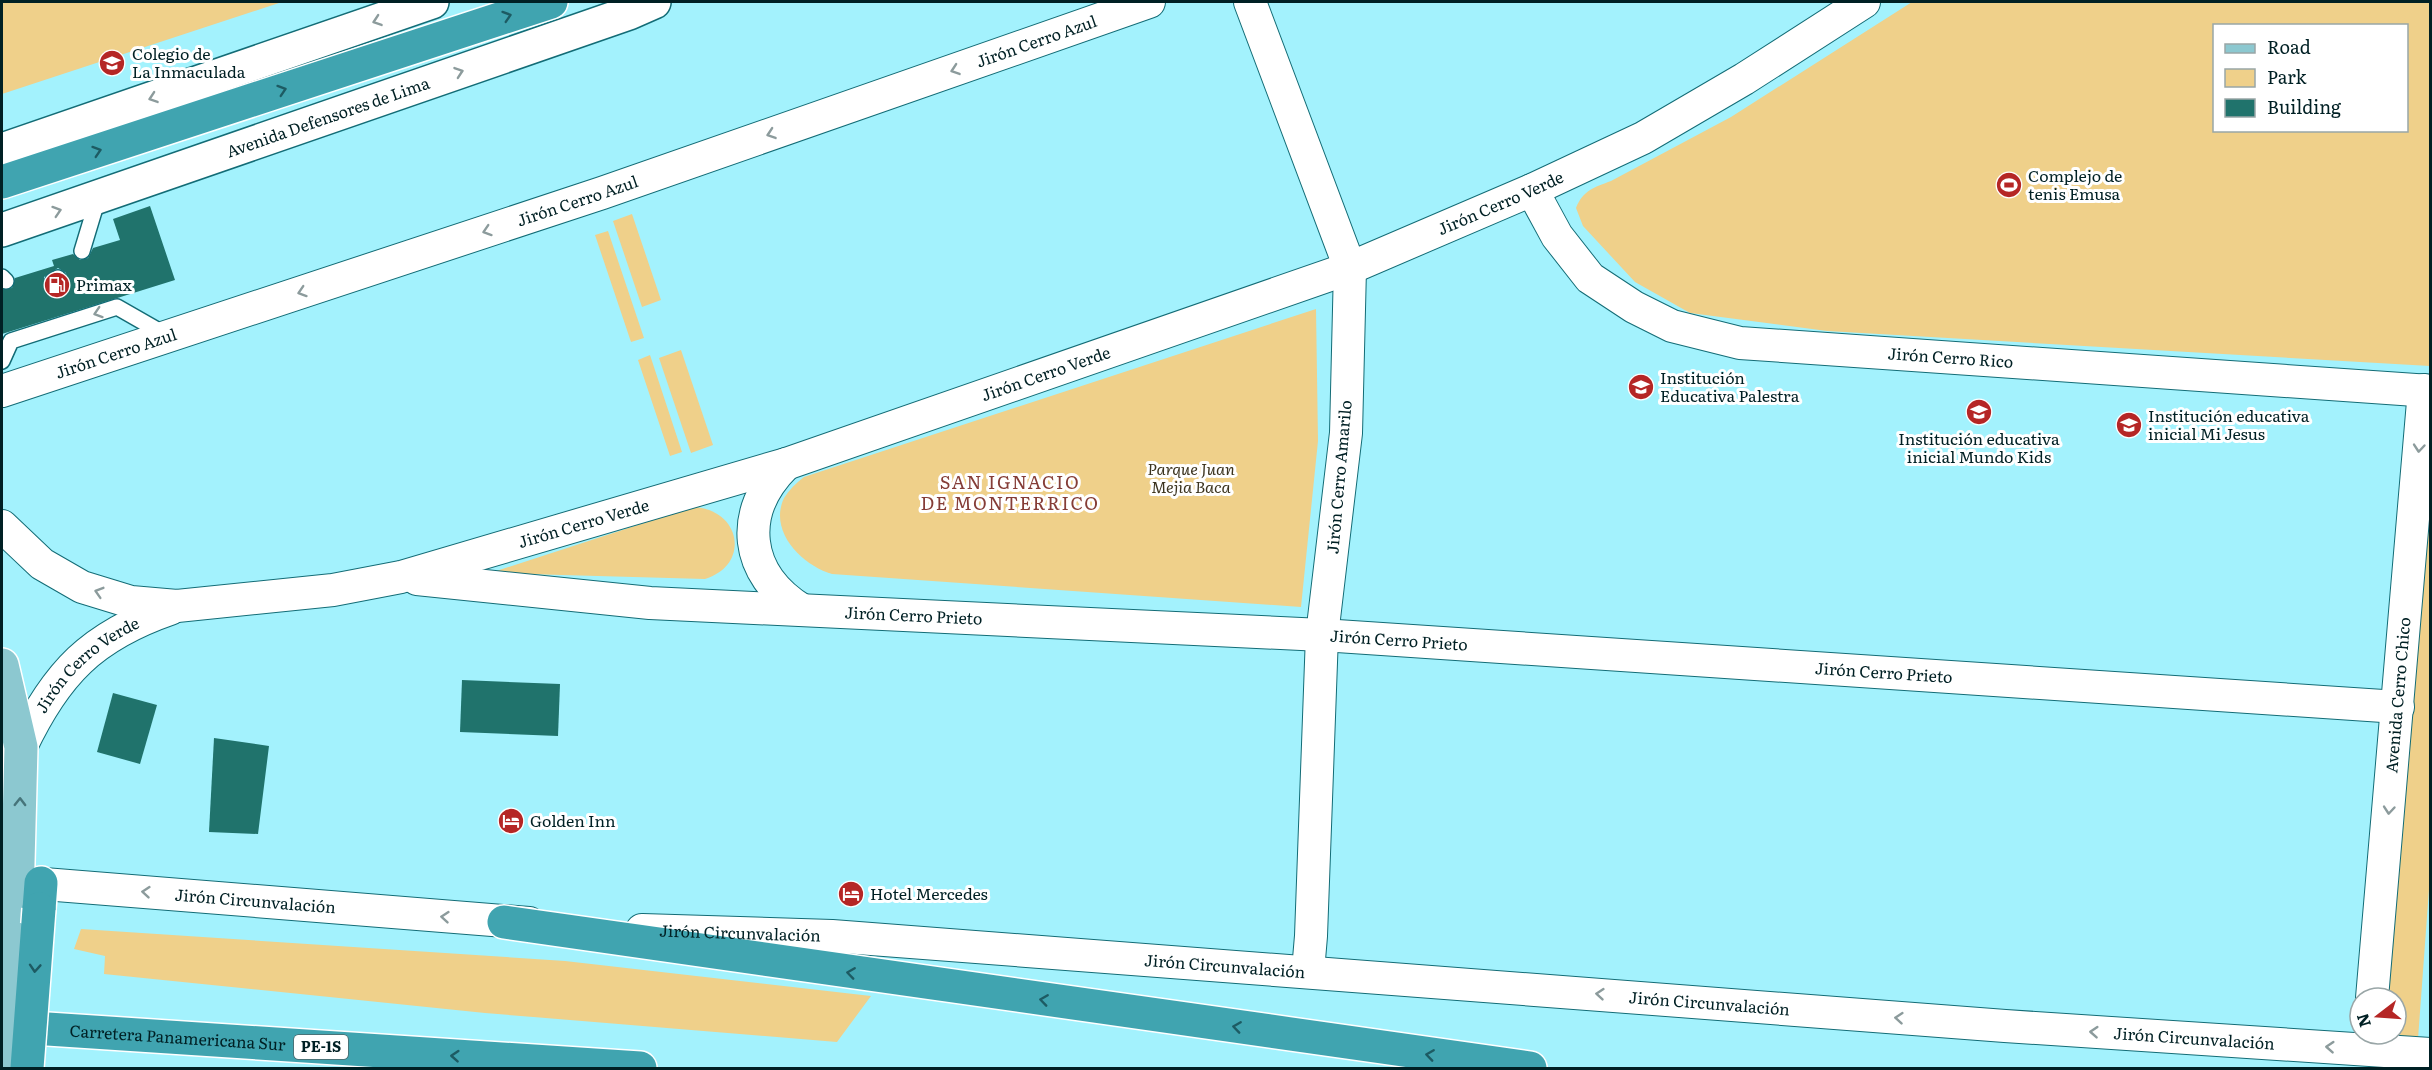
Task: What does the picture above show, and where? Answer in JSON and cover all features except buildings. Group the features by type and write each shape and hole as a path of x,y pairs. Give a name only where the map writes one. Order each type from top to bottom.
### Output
{"highway":[{"path":"2,182 550,2"},
{"path":"24,873 27,1068"},
{"path":"504,922 1530,1068"},
{"name":"Carretera Panamericana Sur","path":"2,1026 639,1068"}],"main road":[{"path":"2,150 432,2"},
{"name":"Avenida Defensores de Lima","path":"2,230 629,13 654,2"},
{"path":"2,665 21,747 24,873 16,939 6,1068"}],"street":[{"name":"Jirón Cerro Azul","path":"2,391 602,194 1149,2"},
{"name":"Jirón Cerro Amarilo","path":"1250,2 1350,268 1346,434 1322,635 1308,971"},
{"name":"Jirón Cerro Verde","path":"2,526 42,564 82,587 131,602 177,606 333,590 401,577 786,464 1350,268 1532,190 1643,138 1744,79 1864,2"},
{"name":"Jirón Cerro Rico","path":"1532,190 1557,236 1590,278 1634,307 1672,326 1740,343 2427,390"},
{"name":"Avenida Cerro Chico","path":"2373,986 2427,390"},
{"path":"786,464 761,494 755,513 754,542 762,570 772,587 802,610"},
{"name":"Jirón Cerro Prieto","path":"401,577 650,603 1322,635 2398,706"},
{"name":"Jirón Cerro Verde","path":"21,747 40,708 74,665 98,643 136,621 177,606"},
{"name":"Jirón Circunvalación","path":"24,873 504,922 832,936 2006,1026 2348,1041"},
{"name":"Jirón Circunvalación","path":"2389,1046 2430,1054"}],"lane":[{"path":"82,251 98,198"},
{"path":"2,361 11,341 117,307 168,336"}],"green space":[{"path":"2,2 282,2 2,94"},
{"name":"Complejo de tenis Emusa","path":"1912,2 2430,2 2430,366 1827,331 1690,313 1635,282 1583,226 1576,208 1582,197 1590,190 1731,117"},
{"path":"632,214 661,300 642,307 613,221"},
{"path":"608,231 644,338 631,342 595,235"},
{"name":"Parque Juan Mejia Baca","path":"1316,309 1318,441 1301,607 832,574 810,564 791,546 785,535 780,511 784,498 804,477"},
{"path":"681,350 713,445 691,453 659,358"},
{"path":"650,355 682,452 670,456 638,360"},
{"path":"2430,459 2430,876 2418,1039 2408,1038 2408,986 2389,986"},
{"path":"693,507 709,510 722,517 730,527 734,538 734,551 729,562 720,572 705,579 490,573"},
{"path":"81,929 565,961 871,996 837,1042 485,1013 104,974 105,956 74,949"}],"place":[{"name":"Colegio de La Inmaculada","path":"112,63"},
{"name":"Complejo de tenis Emusa","path":"2009,185"},
{"name":"Primax","path":"57,285"},
{"name":"Institución Educativa Palestra","path":"1641,387"},
{"name":"Institución educativa inicial Mundo Kids","path":"1979,412"},
{"name":"Institución educativa inicial Mi Jesus","path":"2129,425"},
{"name":"Golden Inn","path":"511,821"},
{"name":"Hotel Mercedes","path":"851,894"}],"district":[{"name":"SAN IGNACIO DE MONTERRICO","path":"1010,493"}]}
